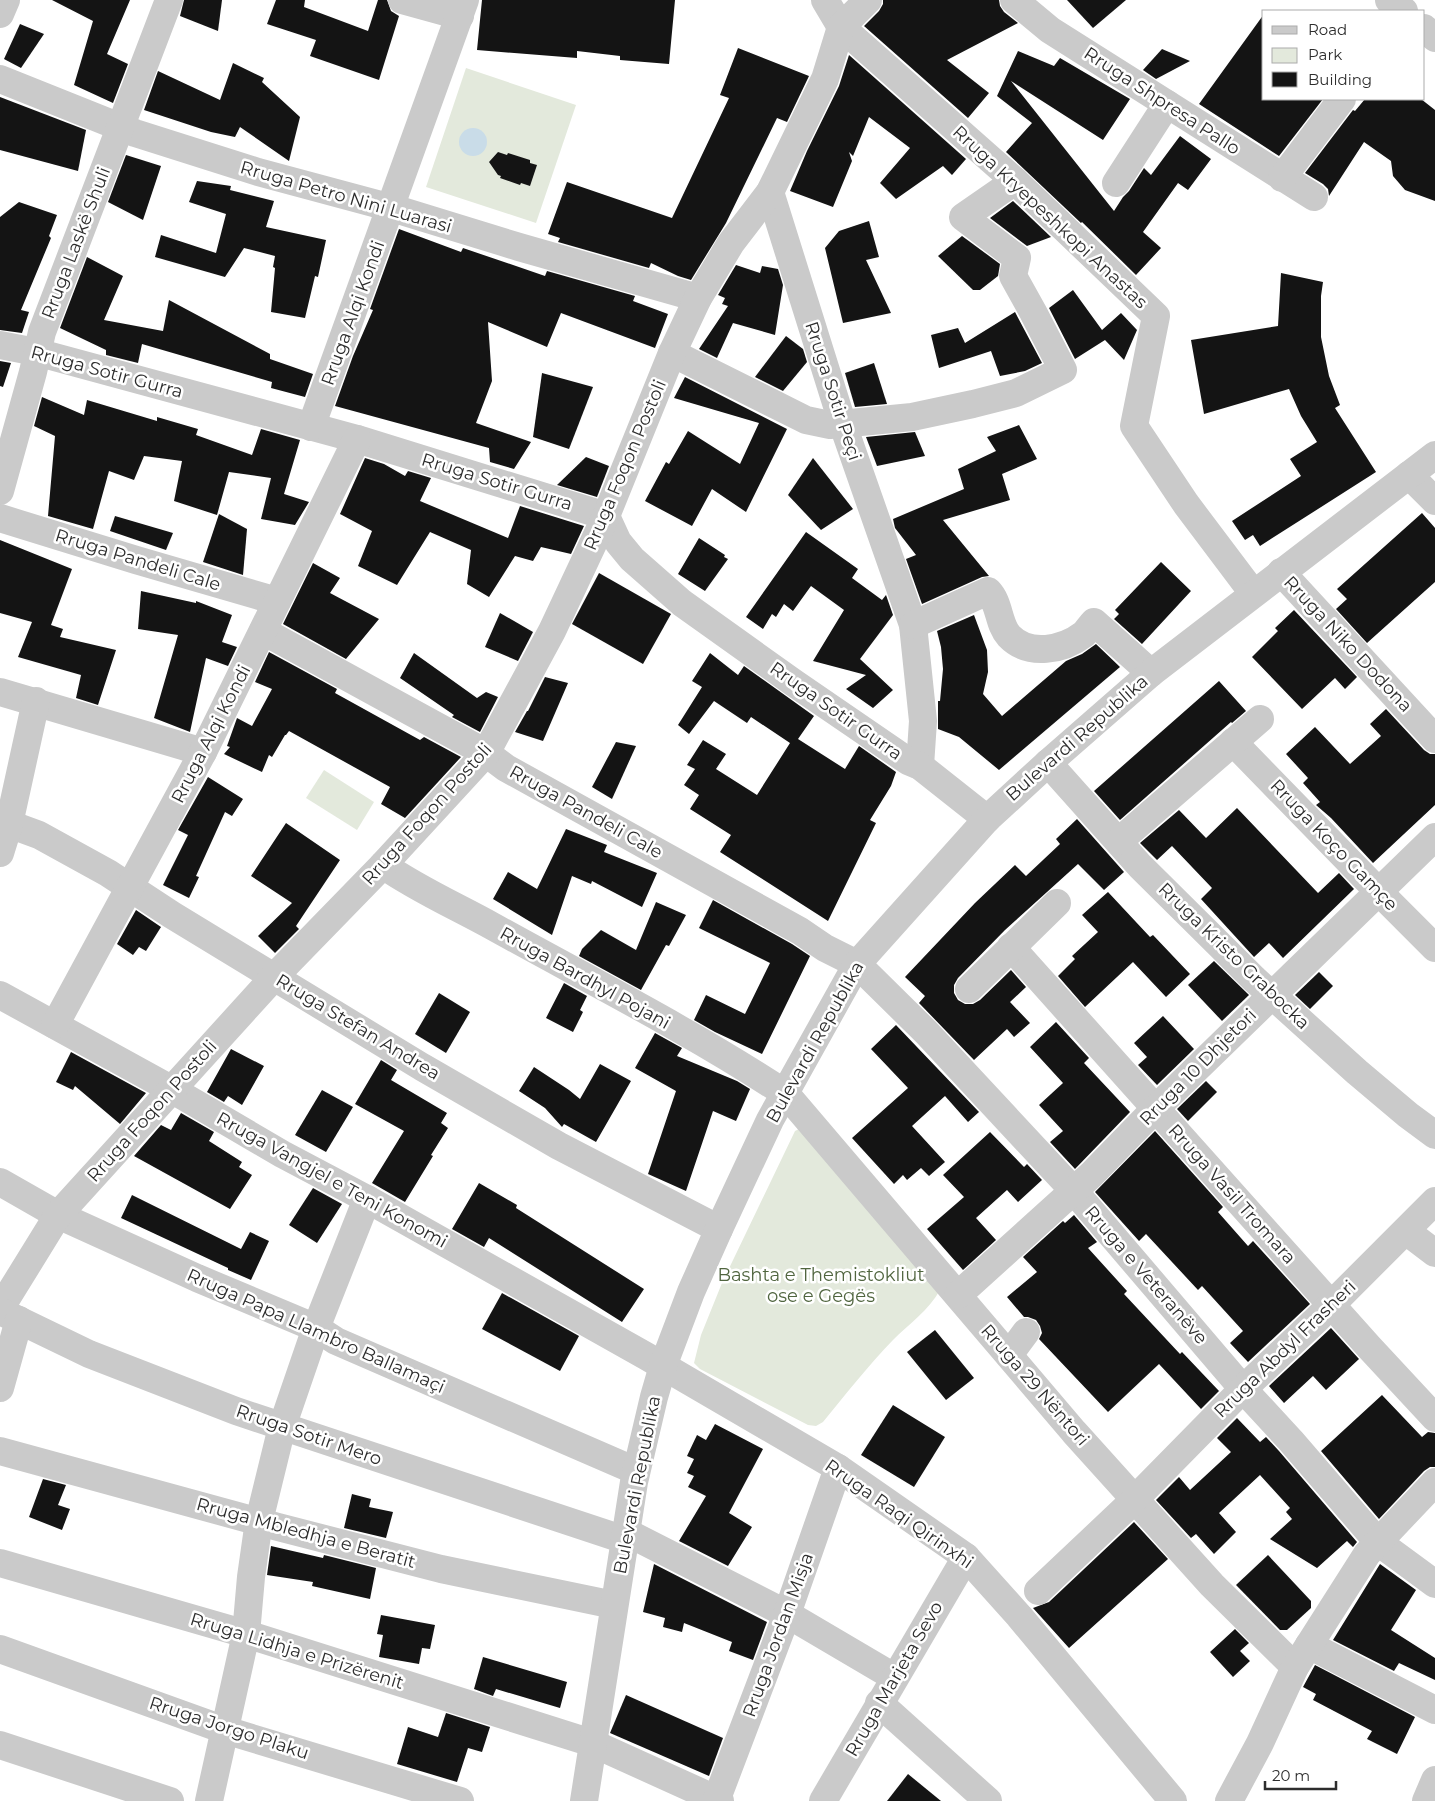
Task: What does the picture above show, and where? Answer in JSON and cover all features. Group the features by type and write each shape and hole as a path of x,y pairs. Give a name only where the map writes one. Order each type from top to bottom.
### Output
{"street":[{"path":"0,14 6,0"},
{"name":"Rruga Laskë Shuli","path":"0,491 33,372 42,332 169,0"},
{"path":"402,0 462,8"},
{"name":"Rruga Kryepeshkopi Anastas","path":"825,0 841,27 1015,181 1156,316 1134,426 1186,504 1253,593"},
{"path":"770,192 825,78 841,27 868,0"},
{"name":"Rruga Shpresa Pallo","path":"1014,0 1050,30 1282,178 1314,196"},
{"path":"1389,0 1403,10"},
{"name":"Rruga Alqi Kondi","path":"311,428 392,208 462,8"},
{"path":"1425,29 1435,38"},
{"name":"Rruga Petro Nini Luarasi","path":"0,79 135,133 258,172 392,208 519,248 698,298"},
{"path":"1282,178 1341,100"},
{"path":"1116,183 1167,104"},
{"path":"672,353 806,420 830,425 912,417 1016,393 1063,370 1013,276 1017,258 963,217 1015,181"},
{"name":"Rruga Foqon Postoli","path":"0,1388 6,1314 58,1214 274,977 383,865 486,753 552,631 606,516 672,353 698,298 731,243 770,192"},
{"name":"Rruga Sotir Peçi","path":"770,192 844,424 913,625 923,721 909,760"},
{"name":"Rruga Sotir Gurra","path":"0,345 36,352 311,428 358,439 606,516 618,542 632,560 682,604 909,760 987,818"},
{"name":"Rruga Alqi Kondi","path":"55,1024 203,752 358,439"},
{"name":"Bulevardi Republika","path":"584,1801 636,1471 663,1366 691,1292 718,1229 770,1120 856,964 987,818 1151,672 1435,455"},
{"path":"1409,475 1435,501"},
{"name":"Rruga Pandeli Cale","path":"0,518 136,560 277,600"},
{"name":"Rruga Niko Dodona","path":"1281,572 1435,739"},
{"path":"913,625 988,591 992,595 1009,636 1025,647 1043,650 1064,645 1084,634 1094,622 1151,672"},
{"name":"Rruga Pandeli Cale","path":"263,631 486,753 506,768 791,926 824,948 856,964"},
{"path":"0,692 36,701 203,752"},
{"path":"0,853 4,823 36,701"},
{"path":"1119,842 1260,719"},
{"name":"Rruga Koço Gamçe","path":"1233,742 1435,948"},
{"name":"Rruga Kristo Grabocka","path":"1048,763 1140,866 1254,979 1357,1072 1435,1135"},
{"name":"Rruga Stefan Andrea","path":"4,823 38,835 108,873 304,997 414,1062 558,1146 718,1229"},
{"name":"Rruga 10 Dhjetori","path":"958,1294 1074,1191 1272,994 1435,837"},
{"name":"Rruga Bardhyl Pojani","path":"383,865 405,881 480,920 739,1063 786,1094"},
{"path":"969,989 1057,903"},
{"name":"Rruga Vasil Tromara","path":"1011,947 1369,1348 1435,1418"},
{"name":"Rruga e Veteranëve","path":"856,964 926,1032 1074,1191 1243,1389 1291,1441 1378,1542 1435,1584"},
{"name":"Rruga Vangjel e Teni Konomi","path":"0,995 55,1024 282,1154 367,1199 663,1366"},
{"name":"Rruga 29 Nëntori","path":"786,1094 1074,1432 1212,1585 1302,1656 1435,1710"},
{"name":"Rruga Papa Llambro Ballamaçi","path":"0,1182 58,1214 197,1278 316,1328 336,1340 636,1471"},
{"path":"209,1801 246,1634 251,1577 259,1521 282,1427 316,1328 367,1199"},
{"name":"Rruga Abdyl Frasheri","path":"1038,1591 1135,1498 1435,1201"},
{"path":"1406,1230 1435,1253"},
{"name":"Rruga Sotir Mero","path":"6,1314 89,1354 236,1412 626,1536 787,1614 894,1677"},
{"path":"1009,1356 1026,1332"},
{"name":"Rruga Raqi Qirinxhi","path":"663,1366 838,1468 966,1557 1019,1616 1173,1801"},
{"name":"Rruga Mbledhja e Beratit","path":"0,1451 441,1569 614,1605"},
{"name":"Rruga Jordan Misja","path":"718,1801 787,1614 838,1468"},
{"path":"1229,1801 1260,1743 1302,1656 1367,1554 1435,1482"},
{"name":"Rruga Marjeta Sevo","path":"823,1801 966,1557"},
{"name":"Rruga Lidhja e Prizërenit","path":"0,1563 246,1634 592,1743 718,1801"},
{"name":"Rruga Jorgo Plaku","path":"0,1649 225,1730 460,1801"},
{"path":"879,1703 988,1801"},
{"path":"1245,1801 1260,1743"},
{"path":"0,1745 170,1801"},
{"path":"1426,1801 1435,1780"}],"green space":[{"path":"466,68 576,105 536,223 426,187"},
{"path":"324,770 374,802 357,830 306,798"},
{"name":"Bashta e Themistokliut ose e Gegës","path":"799,1129 940,1290 925,1310 893,1340 857,1380 823,1422 816,1426 808,1425 700,1369 694,1363 701,1335 722,1283 795,1131"}],"water":[{"path":"473,128 483,132 487,142 483,152 473,156 463,152 459,142 463,132"}],"building":[{"path":"52,0 130,0 107,54 128,64 113,103 74,85 93,21"},
{"path":"184,0 222,0 218,31 180,16"},
{"path":"276,0 305,0 304,7 368,31 378,0 387,0 391,11 399,16 379,80 310,56 316,40 267,24"},
{"path":"482,0 675,0 669,64 620,60 620,56 577,51 577,58 477,50"},
{"path":"883,0 999,0 1004,12 1018,23 947,60 989,93 968,118 864,26 879,11"},
{"path":"1067,0 1126,0 1093,28"},
{"path":"1262,17 1262,100 1322,100 1279,156 1199,104"},
{"path":"20,24 44,34 21,68 4,59"},
{"path":"738,48 809,76 787,122 777,118 726,223 691,280 651,263 649,268 558,242 560,238 548,234 567,182 672,218 729,98 720,95"},
{"path":"1162,49 1190,61 1156,79 1143,70"},
{"path":"1018,51 1054,66 1060,58 1130,99 1103,140 1011,81 1114,211 1144,168 1151,175 1180,136 1211,159 1188,190 1178,183 1143,232 1161,248 1136,275 1006,152 1032,123 997,96"},
{"path":"849,55 966,159 952,175 943,166 896,199 880,183 910,148 869,117 853,156 849,152 852,161 833,207 790,191 807,151 839,86"},
{"path":"233,63 264,78 262,82 300,117 289,161 240,127 235,137 211,132 144,110 158,71 220,100"},
{"path":"0,97 86,130 78,171 0,150"},
{"path":"1364,100 1422,100 1435,110 1435,201 1405,190 1393,176 1391,161 1364,142 1329,196 1328,189 1323,184 1305,173 1353,110 1355,111"},
{"path":"498,152 530,160 530,163 537,165 530,186 521,183 520,185 500,178 501,176 498,175 489,162"},
{"path":"126,155 161,166 143,220 108,202"},
{"path":"197,181 231,186 230,190 274,201 266,227 326,240 318,277 315,276 305,318 271,312 275,256 244,248 225,277 155,257 161,235 216,253 226,214 189,202"},
{"path":"1013,201 1051,237 1027,246 990,218"},
{"path":"19,202 57,215 49,236 51,238 21,310 29,312 22,333 0,330 0,217"},
{"path":"869,221 879,257 866,260 891,313 843,323 825,248 839,231"},
{"path":"399,229 461,252 463,248 545,276 547,271 635,296 633,301 668,314 655,348 561,313 547,347 488,322 492,381 476,423 531,442 514,469 490,462 489,448 335,406 353,356 373,310 370,309"},
{"path":"962,236 1000,264 998,276 980,290 973,290 938,256"},
{"path":"87,257 123,276 104,320 163,331 169,300 270,354 270,359 313,374 305,397 271,388 272,382 142,344 138,363 106,355 106,350 60,328"},
{"path":"736,265 760,273 762,266 778,269 783,285 775,335 733,323 717,358 699,349 728,306 722,304 725,298 718,295"},
{"path":"1281,273 1323,282 1321,337 1329,376 1340,405 1335,408 1376,472 1260,546 1253,535 1245,540 1232,521 1301,476 1290,459 1317,442 1301,416 1289,389 1204,414 1191,340 1278,326"},
{"path":"1073,290 1102,330 1121,313 1137,330 1124,360 1105,340 1075,359 1049,308"},
{"path":"1015,312 1042,363 1025,371 1000,376 991,351 939,368 931,335 958,328 965,343"},
{"path":"786,336 803,349 807,362 783,391 755,377"},
{"path":"0,361 11,363 3,387 0,386"},
{"path":"874,363 887,404 855,407 845,373"},
{"path":"542,373 593,387 569,449 533,437"},
{"path":"685,377 787,429 746,512 712,489 692,526 645,501 666,462 669,464 688,431 740,464 759,423 674,398"},
{"path":"42,397 84,415 87,400 157,421 157,417 198,429 196,435 252,455 261,429 300,440 284,494 309,502 295,525 261,519 271,478 229,472 217,515 174,501 182,461 144,456 134,480 109,471 93,529 48,516 55,436 34,426"},
{"path":"1019,425 1037,459 1002,474 1010,500 943,520 989,576 982,577 922,604 906,559 916,555 895,528 893,519 964,489 958,469 996,451 987,437"},
{"path":"915,432 925,456 877,466 866,437"},
{"path":"586,457 609,466 597,497 557,485"},
{"path":"365,458 384,464 405,476 408,471 431,478 420,501 508,538 520,506 584,526 571,554 541,547 533,561 515,556 489,597 467,584 471,550 430,532 397,585 358,566 372,531 340,514"},
{"path":"813,458 853,509 821,530 788,495"},
{"path":"1422,513 1435,528 1435,582 1367,643 1336,609 1347,599 1337,589"},
{"path":"219,514 247,529 243,575 203,562"},
{"path":"115,516 173,533 166,550 110,531"},
{"path":"806,532 858,569 852,578 882,600 886,595 893,615 860,659 893,690 873,708 846,689 866,675 813,661 844,610 811,586 793,611 784,604 776,617 772,614 763,629 746,617"},
{"path":"699,538 728,559 705,591 678,574"},
{"path":"0,540 72,569 51,625 63,629 60,637 116,650 98,705 76,698 81,675 18,657 32,622 0,613"},
{"path":"1161,562 1191,591 1142,644 1114,619 1119,614 1115,610"},
{"path":"313,563 340,578 330,593 379,619 346,659 283,624"},
{"path":"599,573 671,614 643,664 572,624"},
{"path":"141,591 196,603 196,601 232,615 222,642 237,647 228,666 206,658 190,732 154,718 178,635 138,629"},
{"path":"1294,610 1357,677 1345,689 1335,678 1302,709 1252,657 1278,631 1275,628"},
{"path":"500,613 533,632 518,661 485,647"},
{"path":"974,615 987,650 988,672 983,694 1002,716 1066,661 1082,654 1096,644 1120,667 999,770 959,737 938,729 938,701 940,701 943,669 937,631"},
{"path":"269,652 337,689 335,693 420,740 424,737 461,757 405,818 381,804 390,787 289,731 272,757 269,755 262,772 224,754 230,747 227,746 237,718 252,726 272,689 255,682"},
{"path":"414,653 477,698 486,692 498,697 480,732 452,717 454,715 400,678"},
{"path":"710,653 738,675 744,666 814,716 798,739 845,769 859,746 896,772 891,786 870,820 876,823 828,921 720,852 731,835 690,809 699,795 684,785 695,769 687,765 703,740 726,754 716,769 757,795 790,743 751,717 747,723 714,701 689,734 678,725 702,687 692,681"},
{"path":"545,677 568,683 543,741 515,732"},
{"path":"1219,681 1246,711 1120,820 1094,791"},
{"path":"1386,709 1424,750 1430,754 1435,754 1435,805 1373,863 1331,818 1316,805 1320,802 1303,783 1308,778 1286,754 1315,727 1350,764 1381,736 1370,724"},
{"path":"616,742 636,746 612,799 592,787"},
{"path":"208,777 243,799 232,816 225,812 196,876 199,877 189,898 163,885 188,835 178,830"},
{"path":"1237,808 1318,893 1339,873 1354,889 1283,958 1269,943 1254,957 1201,899 1212,888 1172,846 1157,860 1140,843 1179,810 1206,838"},
{"path":"1077,819 1124,872 1104,890 1078,864 1005,930 958,978 954,985 954,993 958,1000 965,1004 973,1004 980,1000 1011,970 1026,987 1010,1002 1030,1023 1014,1037 1007,1029 974,1060 919,1003 925,996 905,977 975,903 1015,865 1026,876 1060,844 1056,839"},
{"path":"286,823 340,860 296,926 299,929 275,953 258,936 292,903 251,876"},
{"path":"566,829 607,845 604,852 657,873 642,907 592,881 591,884 572,876 552,935 493,899 508,872 537,889"},
{"path":"1108,892 1150,937 1153,935 1190,974 1166,997 1133,962 1085,1007 1058,976 1075,959 1072,956 1098,932 1082,915"},
{"path":"713,900 810,956 762,1054 694,1020 706,995 745,1014 770,963 699,928"},
{"path":"656,902 686,915 669,946 666,945 641,990 579,956 582,949 601,930 636,950"},
{"path":"136,910 161,927 146,951 139,947 133,955 117,944"},
{"path":"1214,961 1249,995 1222,1021 1188,985"},
{"path":"1319,972 1333,986 1310,1009 1295,995"},
{"path":"564,983 587,996 580,1010 583,1012 573,1032 546,1018"},
{"path":"439,993 470,1012 446,1053 415,1034"},
{"path":"1163,1016 1194,1049 1157,1085 1138,1065 1147,1057 1134,1043"},
{"path":"1056,1022 1089,1058 1084,1063 1130,1112 1075,1169 1050,1142 1063,1131 1039,1105 1063,1083 1030,1047"},
{"path":"896,1025 979,1112 968,1122 945,1096 912,1126 945,1162 929,1176 921,1168 907,1180 903,1175 894,1184 852,1138 908,1088 871,1049"},
{"path":"655,1033 682,1048 677,1056 737,1081 750,1089 736,1121 713,1111 686,1191 648,1174 676,1091 635,1068"},
{"path":"231,1049 264,1066 242,1105 228,1096 224,1102 207,1092"},
{"path":"71,1052 146,1093 120,1124 75,1086 73,1090 56,1082"},
{"path":"381,1060 397,1070 391,1080 447,1113 441,1123 448,1128 405,1202 372,1183 404,1131 355,1104"},
{"path":"600,1064 631,1081 596,1142 564,1124 562,1127 545,1108 519,1091 534,1067 580,1099"},
{"path":"1206,1081 1217,1092 1188,1121 1177,1109"},
{"path":"322,1090 353,1107 326,1152 295,1135"},
{"path":"181,1113 214,1132 209,1141 242,1162 239,1167 252,1175 230,1209 134,1156 161,1125 171,1130"},
{"path":"1155,1131 1223,1207 1218,1212 1248,1246 1253,1241 1310,1304 1248,1362 1230,1343 1243,1331 1202,1286 1198,1290 1146,1234 1139,1241 1095,1192"},
{"path":"990,1132 1024,1167 1027,1164 1042,1180 1018,1202 1007,1190 976,1218 996,1240 963,1270 927,1229 964,1197 943,1175"},
{"path":"479,1183 517,1205 516,1208 644,1289 622,1322 489,1238 484,1247 452,1229"},
{"path":"313,1188 342,1204 317,1243 289,1225"},
{"path":"132,1195 241,1249 250,1232 269,1241 251,1280 121,1218"},
{"path":"1074,1215 1097,1242 1088,1248 1127,1291 1124,1294 1180,1354 1182,1352 1219,1391 1201,1409 1159,1364 1108,1412 1039,1339 1042,1333 1036,1320 1024,1317 1007,1297 1037,1272 1023,1257 1063,1221 1065,1223"},
{"path":"502,1293 579,1336 560,1371 482,1329"},
{"path":"1331,1328 1359,1359 1326,1390 1313,1376 1284,1403 1269,1386"},
{"path":"935,1330 974,1378 946,1400 907,1352"},
{"path":"1382,1395 1422,1437 1428,1432 1435,1433 1435,1467 1430,1467 1424,1471 1379,1519 1321,1451"},
{"path":"893,1405 945,1437 914,1487 861,1455"},
{"path":"1237,1418 1260,1442 1266,1437 1279,1451 1357,1542 1353,1547 1347,1541 1317,1568 1270,1539 1292,1519 1286,1512 1290,1508 1260,1475 1219,1513 1236,1532 1214,1554 1196,1534 1191,1538 1156,1500 1179,1477 1190,1490 1231,1452 1217,1438"},
{"path":"715,1424 763,1449 729,1513 752,1527 728,1566 679,1541 706,1496 688,1487 694,1476 687,1473 694,1459 687,1456 697,1435 706,1440"},
{"path":"43,1479 66,1485 58,1505 70,1509 62,1530 29,1517"},
{"path":"352,1494 371,1499 369,1507 393,1512 386,1538 344,1528"},
{"path":"1134,1522 1168,1559 1069,1648 1033,1608 1049,1602"},
{"path":"271,1546 323,1558 324,1555 376,1568 370,1599 312,1586 313,1582 267,1575"},
{"path":"1268,1555 1311,1601 1311,1608 1287,1630 1280,1630 1236,1585"},
{"path":"654,1564 767,1622 753,1660 729,1651 732,1642 684,1623 682,1632 663,1627 665,1618 643,1612"},
{"path":"1380,1564 1416,1590 1391,1630 1435,1658 1435,1680 1399,1663 1394,1671 1333,1640"},
{"path":"381,1615 435,1625 430,1649 422,1648 419,1664 379,1657 383,1635 377,1634"},
{"path":"1235,1629 1249,1643 1240,1651 1250,1661 1233,1677 1210,1652"},
{"path":"483,1657 567,1682 560,1708 496,1689 493,1696 474,1689"},
{"path":"1315,1665 1415,1717 1397,1754 1367,1739 1372,1731 1313,1700 1316,1694 1303,1687"},
{"path":"626,1695 723,1738 709,1776 610,1733"},
{"path":"446,1713 490,1727 482,1752 468,1748 457,1782 397,1764 408,1727 438,1737"},
{"path":"908,1774 941,1801 887,1801"}]}
